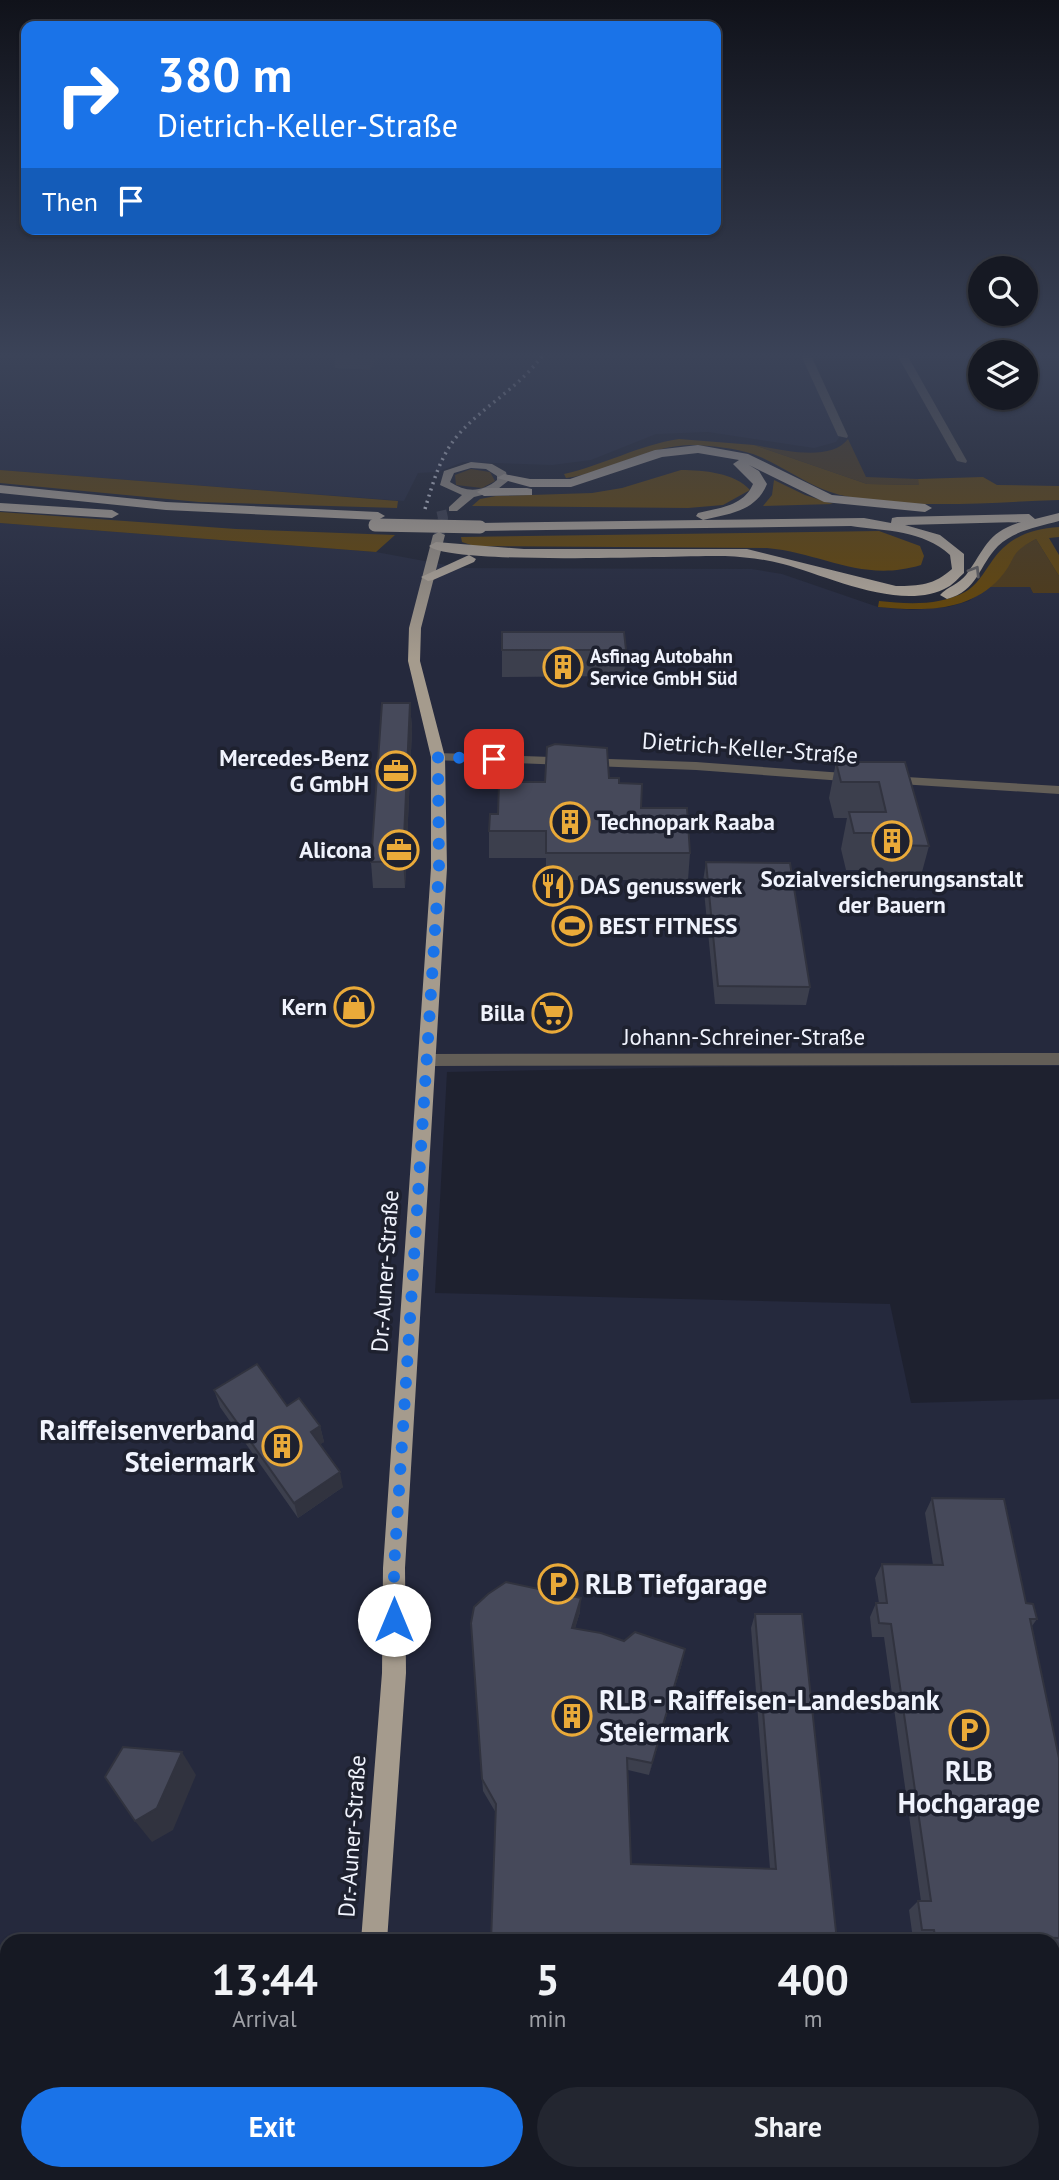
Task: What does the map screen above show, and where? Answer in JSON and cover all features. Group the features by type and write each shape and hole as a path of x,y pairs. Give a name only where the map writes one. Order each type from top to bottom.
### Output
{"highway":[{"path":"503,478 530,483 571,483 655,455"},
{"path":"730,455 743,457 829,499 948,510"},
{"path":"477,492 567,491 615,479 654,463 696,456 724,459 754,474 760,484 758,492 748,502 703,516"},
{"path":"0,489 166,506 376,521"},
{"path":"0,498 145,514"},
{"path":"0,508 481,522 850,522 1059,517"},
{"path":"481,522 1059,508"},
{"path":"436,547 469,559 746,561 778,566 870,595 909,600 953,592 974,576 991,544 1000,537 1019,526 1059,517"},
{"path":"436,547 491,552 747,553 794,562 872,587 912,592 936,588 953,578 959,570 957,554 942,542 892,527 850,522"},
{"path":"428,577 469,559"}],"main road":[{"path":"450,488 447,509 477,492 496,487 503,478 498,470 488,466 459,466 449,471 443,479 450,488 477,492"},
{"name":"Dr.-Auner-Straße","path":"375,1934 394,1673 394,1568 439,868 436,751 414,661 420,608 436,547"}],"street":[{"path":"958,455 962,461"},
{"path":"436,751 498,748"},
{"name":"Dietrich-Keller-Straße","path":"436,751 1059,790"},
{"name":"Johann-Schreiner-Straße","path":"428,1060 1059,1059"}],"shaded area":[{"path":"0,455 604,455 591,460 552,465 463,462 437,472 418,473 404,501 0,470"},
{"path":"625,455 641,455 582,475 566,478 564,474"},
{"path":"755,455 782,455 867,484 919,485 918,479 983,477 997,485 1059,486 1059,500 925,504 871,500 833,493"},
{"path":"782,455 855,455 866,477 918,479 920,485 867,484"},
{"path":"471,469 490,472 495,481 482,488 456,485 455,475"},
{"path":"0,470 398,501 397,508 199,502 0,483"},
{"path":"681,470 728,476 750,490 723,505 688,508 472,506 480,499 496,496 592,493 622,488"},
{"path":"774,480 805,495 833,504 763,506 772,495"},
{"path":"0,512 236,529 395,535 376,552 0,523"},
{"path":"0,523 376,552 462,568 752,569 782,574 878,607 912,610 948,607 969,601 988,587 1030,587 1033,593 1059,593 1059,1066 710,1067 447,1072 435,1293 890,1304 911,1403 1059,1399 1059,1934 0,1934"},
{"path":"1059,527 1059,537 1049,538 1059,555 1059,576 1036,539 1017,553 1000,578 974,598 959,604 928,609 878,607 879,601 923,603 955,597 979,580 1011,541 1038,530"},
{"path":"879,531 920,546 924,556 921,565 880,571 767,548 474,546 462,542 461,537"},
{"path":"1036,539 1059,576 1059,593 1033,593 1030,587 988,587 1000,577 1017,549"}],"building":[{"path":"502,632 624,632 626,650 502,650"},
{"path":"382,703 410,703 403,861 371,862"},
{"path":"555,744 607,748 609,778 619,778 619,783 642,784 641,808 687,808 690,853 546,853 546,831 489,831 490,814 498,814 499,782 545,782 547,747"},
{"path":"836,762 905,762 929,846 896,845 893,833 854,833 849,812 886,812 879,782 841,782"},
{"path":"706,862 790,863 810,987 718,986"},
{"name":"Raiffeisenverband Steiermark","path":"257,1364 287,1406 299,1398 320,1426 311,1432 340,1472 294,1503 214,1390"},
{"name":"RLB Hochgarage","path":"932,1498 1004,1499 1026,1603 1033,1604 1037,1619 1030,1619 1059,1758 1059,1934 935,1934 934,1930 922,1930 918,1901 931,1901 891,1624 879,1623 876,1603 887,1603 882,1564 943,1565"},
{"name":"RLB - Raiffeisen-Landesbank Steiermark","path":"506,1582 581,1598 572,1628 601,1633 624,1641 635,1632 685,1649 652,1763 627,1758 631,1864 776,1869 755,1614 802,1614 836,1934 491,1934 496,1804 482,1779 471,1623 474,1607"},
{"path":"123,1747 182,1752 157,1808 135,1821 105,1777"}],"tunnel":[{"path":"439,535 443,518 441,509"}],"railway":[{"path":"425,509 445,455"}],"place":[{"name":"Asfinag Autobahn Service GmbH Süd","path":"563,667"},
{"name":"Mercedes-Benz G GmbH","path":"396,771"},
{"name":"Technopark Raaba","path":"570,822"},
{"name":"Sozialversicherungsanstalt der Bauern","path":"892,841"},
{"name":"Alicona","path":"399,850"},
{"name":"DAS genusswerk","path":"553,886"},
{"name":"BEST FITNESS","path":"572,926"},
{"name":"Kern","path":"354,1007"},
{"name":"Billa","path":"552,1013"},
{"name":"Raiffeisenverband Steiermark","path":"282,1446"},
{"name":"RLB Tiefgarage","path":"558,1584"},
{"name":"RLB - Raiffeisen-Landesbank Steiermark","path":"572,1716"},
{"name":"RLB Hochgarage","path":"969,1730"}],"route":[{"path":"394,1620 394,1568 422,1168 439,868 438,757 494,759"}]}
